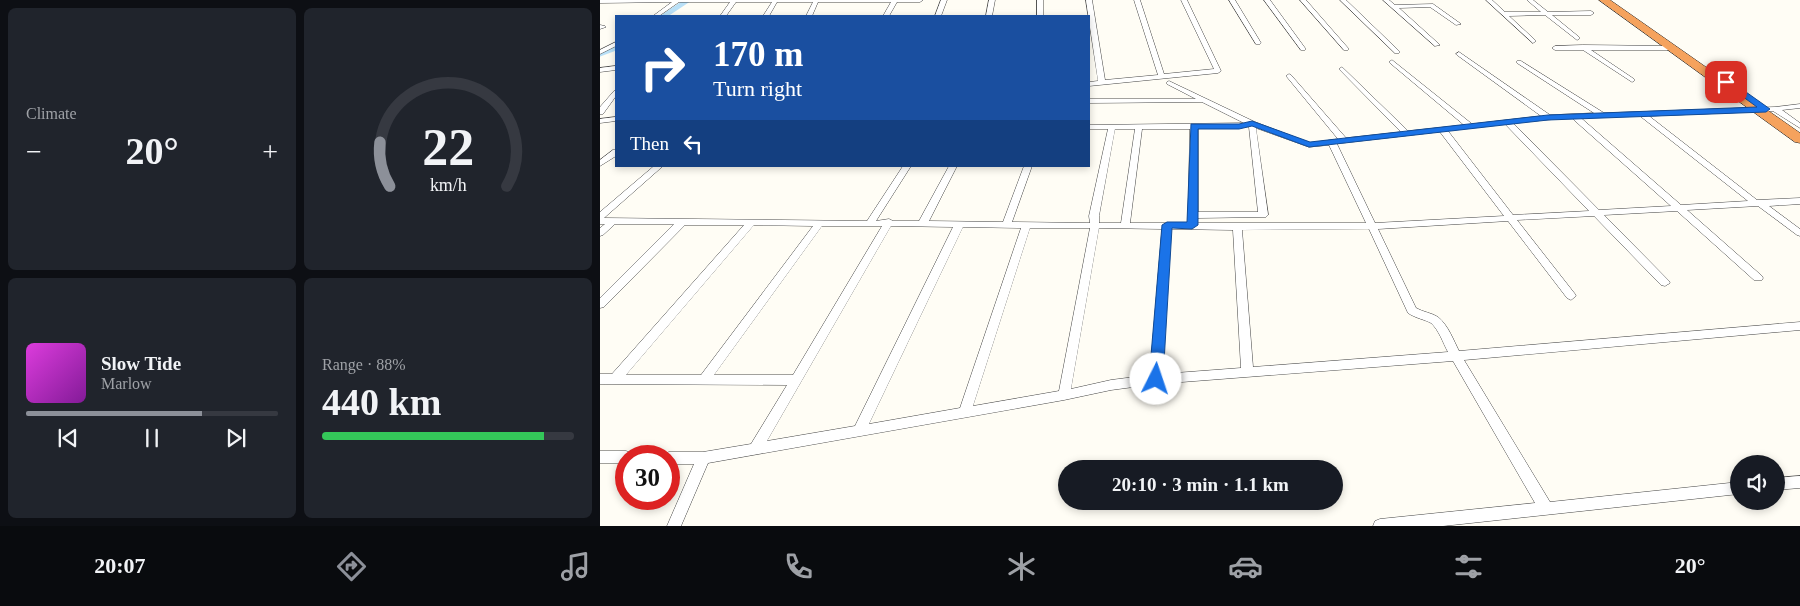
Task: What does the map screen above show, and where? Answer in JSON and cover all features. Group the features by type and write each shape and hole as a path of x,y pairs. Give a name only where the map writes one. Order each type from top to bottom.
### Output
{"highway":[{"path":"1604,0 1671,48 1766,109 1800,139"},
{"path":"1610,0 1800,133"}],"street":[{"path":"886,15 894,0"},
{"path":"600,1 920,0"},
{"path":"938,15 944,0"},
{"path":"989,15 992,0"},
{"path":"1040,0 1040,15"},
{"path":"1089,0 1102,83"},
{"path":"1137,0 1162,77"},
{"path":"1090,84 1218,72 1184,0"},
{"path":"1232,0 1258,43"},
{"path":"1267,0 1304,49"},
{"path":"1303,0 1346,49"},
{"path":"1343,0 1397,52"},
{"path":"1386,0 1437,45"},
{"path":"1489,0 1534,41"},
{"path":"1530,0 1577,38"},
{"path":"658,15 679,1"},
{"path":"724,15 734,1"},
{"path":"767,15 774,1"},
{"path":"809,15 816,1"},
{"path":"1393,7 1431,5 1458,24"},
{"path":"1504,14 1591,13"},
{"path":"600,52 615,44"},
{"path":"1555,48 1582,46 1671,48"},
{"path":"1582,46 1632,80"},
{"path":"1459,54 1548,118"},
{"path":"1392,62 1469,126"},
{"path":"1518,62 1602,115"},
{"path":"600,70 615,68"},
{"path":"1342,69 1406,133"},
{"path":"1289,76 1338,141 1412,310 1421,316 1433,319 1440,326 1546,508"},
{"path":"1169,84 1252,124 1300,143 1309,144 1548,118 1800,106"},
{"path":"600,112 615,93"},
{"path":"1090,101 1203,101"},
{"path":"1766,109 1800,126"},
{"path":"1641,114 1754,202 1761,204 1800,233"},
{"path":"1577,118 1758,278"},
{"path":"600,121 615,119"},
{"path":"1506,122 1665,284"},
{"path":"1090,126 1239,126 1252,124"},
{"path":"1252,124 1265,227"},
{"path":"1064,395 1095,224 1094,216 1112,126"},
{"path":"1125,224 1139,126"},
{"path":"1193,220 1194,126"},
{"path":"1442,129 1570,296"},
{"path":"600,164 615,153"},
{"path":"600,217 658,167"},
{"path":"871,222 906,167"},
{"path":"923,223 952,167"},
{"path":"1006,224 1028,167"},
{"path":"1193,220 1236,226 1265,227 1374,226 1800,201"},
{"path":"600,221 1167,225 1193,220 1263,215"},
{"path":"600,233 613,221"},
{"path":"600,304 682,221"},
{"path":"615,379 752,222"},
{"path":"705,379 820,222"},
{"path":"755,450 889,222"},
{"path":"859,431 960,223"},
{"path":"965,412 1027,224"},
{"path":"1156,379 1167,225"},
{"path":"1236,226 1247,373"},
{"path":"680,458 703,458 755,450 1111,385 1156,379 1456,356 1800,326"},
{"path":"600,378 795,380"},
{"path":"600,457 615,457"},
{"path":"674,526 703,458"},
{"path":"1785,483 1800,482"},
{"path":"1380,526 1730,489"}],"waterway":[{"path":"666,15 688,0"},
{"path":"600,54 615,48"}],"route":[{"path":"1156,379 1167,225 1192,225 1194,215 1194,126 1239,126 1252,124 1300,143 1309,144 1548,118 1766,109 1726,82"}]}
